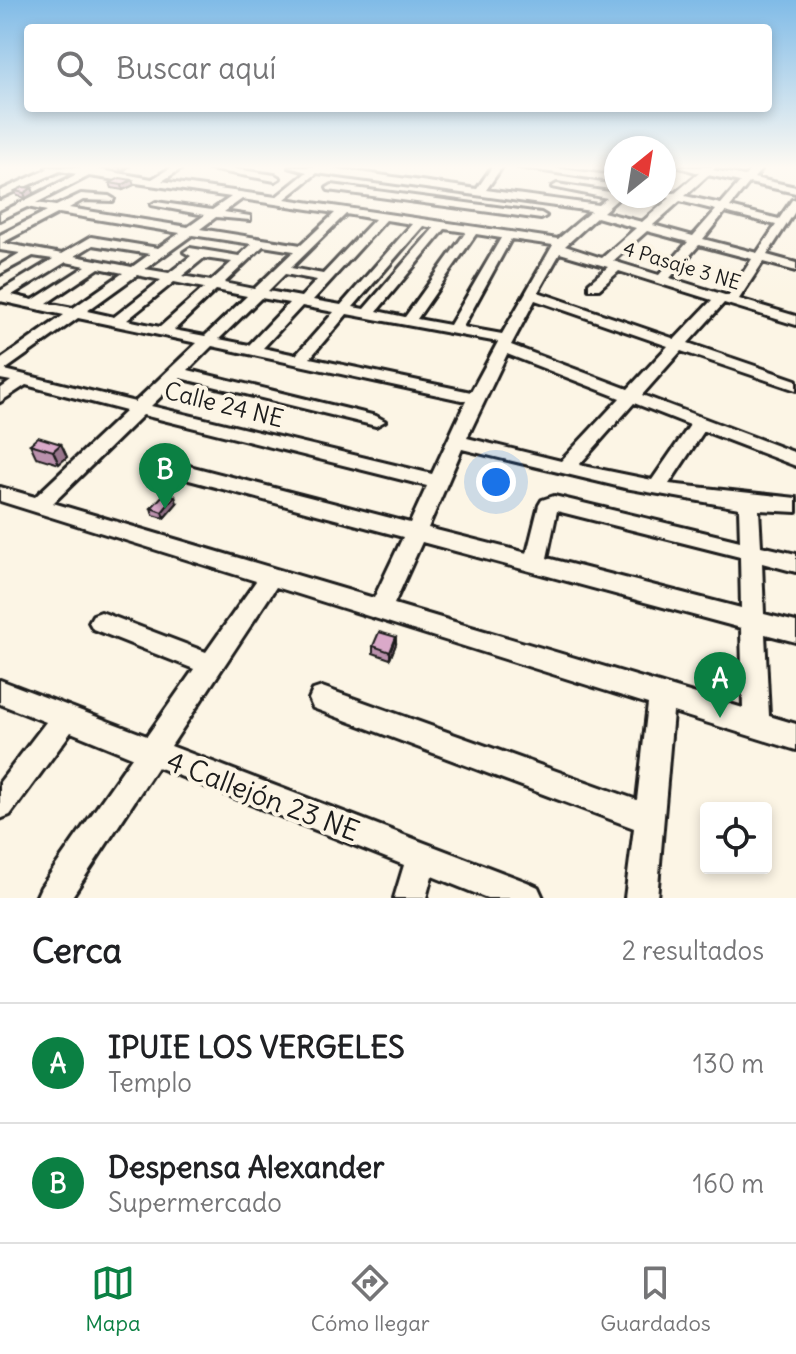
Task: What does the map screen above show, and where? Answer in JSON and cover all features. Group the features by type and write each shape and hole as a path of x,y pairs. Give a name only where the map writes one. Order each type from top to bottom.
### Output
{"street":[{"path":"0,243 58,209 302,249"},
{"path":"181,209 246,218"},
{"path":"0,367 222,209"},
{"name":"4 Pasaje 3 NE","path":"337,209 560,243"},
{"name":"4 Pasaje 3 NE","path":"362,209 533,234 611,264 726,300 794,317"},
{"path":"488,209 541,216"},
{"path":"533,234 546,209"},
{"path":"590,209 647,228 796,267"},
{"path":"380,611 476,398 560,243 602,209"},
{"path":"594,286 611,264 666,209"},
{"path":"663,279 721,209"},
{"path":"725,209 796,230"},
{"path":"566,467 678,345 726,300 760,258 792,209"},
{"path":"38,506 344,210"},
{"path":"254,349 384,216"},
{"path":"301,359 420,222"},
{"path":"367,314 442,225"},
{"path":"408,322 473,230"},
{"path":"454,330 508,235"},
{"path":"4,300 63,258 95,240 241,260"},
{"path":"164,331 261,242"},
{"path":"0,243 31,252 454,330 507,344 796,460"},
{"path":"0,270 31,252"},
{"path":"117,321 201,254"},
{"path":"36,304 97,264"},
{"path":"281,270 326,278"},
{"path":"533,295 796,385"},
{"path":"4,300 254,349 476,398"},
{"path":"175,372 376,421"},
{"name":"Calle 24 NE","path":"0,374 437,482"},
{"path":"0,397 23,380"},
{"path":"657,487 701,422"},
{"path":"457,442 657,487 749,503 796,505"},
{"path":"189,473 796,632"},
{"path":"0,494 796,737"},
{"path":"535,564 549,505 554,503 796,563"},
{"path":"749,503 756,724"},
{"path":"52,898 270,578"},
{"path":"101,622 211,665"},
{"name":"4 Callejón 23 NE","path":"0,692 527,898"},
{"path":"641,898 662,697"},
{"path":"322,699 649,819"},
{"path":"0,805 66,718"},
{"path":"410,898 422,857"}],"building":[{"path":"38,437 61,444 53,451 30,444"},
{"path":"165,493 175,496 162,512 151,508"},
{"path":"379,632 396,637 390,652 373,646"}],"place":[{"name":"Despensa Alexander","path":"165,509"},
{"name":"IPUIE LOS VERGELES","path":"720,718"}]}
